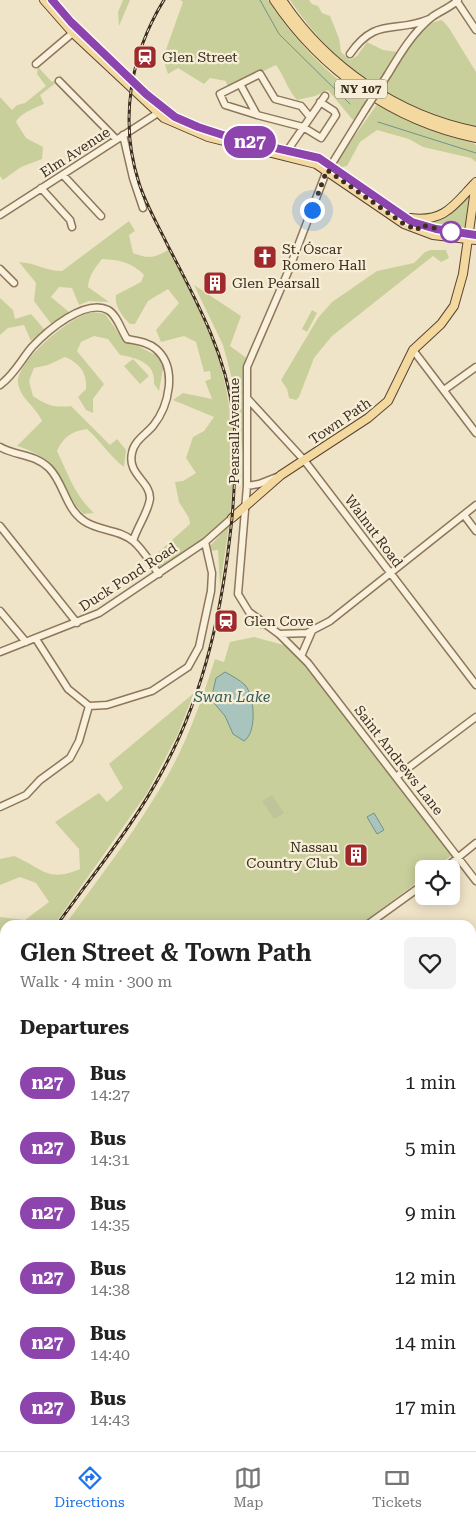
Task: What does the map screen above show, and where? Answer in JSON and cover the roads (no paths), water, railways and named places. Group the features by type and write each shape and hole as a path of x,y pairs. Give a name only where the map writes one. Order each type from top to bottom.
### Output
{"main road":[{"path":"44,0 160,111 198,127 237,139 285,152 319,158 329,168 419,228 470,236 476,240"},
{"path":"52,0 75,31"},
{"name":"NY 107","path":"274,0 319,55 362,90 418,120 476,140"},
{"name":"NY 107","path":"282,0 324,50 366,84 421,114 476,131"},
{"name":"Town Path","path":"407,219 430,219 443,215 476,182"},
{"name":"Town Path","path":"233,516 281,475 384,406 413,350 441,324 454,306 464,274 476,182"},
{"path":"387,208 419,228"},
{"path":"419,228 430,219"}],"street":[{"path":"350,54 364,37 372,31 422,22 457,0 476,30"},
{"name":"Pearsall Avenue","path":"279,634 250,612 239,598 238,580 248,486 248,362 288,272 329,168 409,42 432,17"},
{"path":"36,64 75,31"},
{"path":"310,117 301,106 275,99 260,74 220,94 225,106 303,127 318,137 323,136 336,115 334,110 320,102"},
{"path":"59,81 116,139"},
{"path":"240,84 257,115"},
{"path":"285,152 324,96"},
{"name":"Elm Avenue","path":"0,215 160,111"},
{"path":"123,135 133,178 143,208"},
{"path":"62,174 101,216"},
{"path":"41,188 70,220 72,227"},
{"path":"0,269 14,284"},
{"path":"0,385 10,377 37,343 67,319 90,308 108,310 113,314 127,338 147,343 161,353 169,375 167,397 158,419 135,445 131,455 134,472 146,487 150,497 133,541"},
{"path":"413,350 476,432"},
{"path":"444,390 476,367"},
{"name":"Walnut Road","path":"247,398 304,460 476,685"},
{"path":"0,447 34,458 45,465 60,482 73,512 94,527 120,534 133,541 158,574"},
{"path":"248,486 260,484 281,475"},
{"path":"279,634 300,634 312,631 337,616 476,506"},
{"path":"464,515 476,531"},
{"path":"233,516 242,517 244,526"},
{"name":"Duck Pond Road","path":"0,652 99,614 205,542 233,516"},
{"path":"0,526 77,623"},
{"path":"36,639 68,690 90,706 107,705 152,691 191,664 199,647 211,591 212,573 205,542"},
{"path":"0,610 26,642"},
{"path":"302,654 312,631"},
{"name":"Saint Andrews Lane","path":"279,634 302,654 476,881"},
{"path":"0,807 26,795 40,780 70,758 79,741 90,706"},
{"path":"396,777 476,716"},
{"path":"455,860 476,843"},
{"path":"374,920 415,890"}],"water":[{"name":"Swan Lake","path":"225,672 245,685 251,697 253,723 248,737 244,741 233,734 225,716 215,704 212,696 216,678"},
{"path":"374,813 384,830 377,834 367,817"}],"waterway":[{"path":"260,0 279,34 350,104"},
{"path":"378,122 476,153"}],"railway":[{"path":"61,920 140,809 153,789 179,738 202,678 218,615 232,518 235,440 233,413 223,369 199,306 152,215 139,183 133,160 129,112 131,89 143,43 152,21 164,0"}],"place":[{"name":"Glen Street","path":"145,57"},
{"name":"St. Óscar Romero Hall","path":"265,257"},
{"name":"Glen Pearsall","path":"215,283"},
{"name":"Glen Cove","path":"226,621"},
{"name":"Nassau Country Club","path":"356,855"}]}
